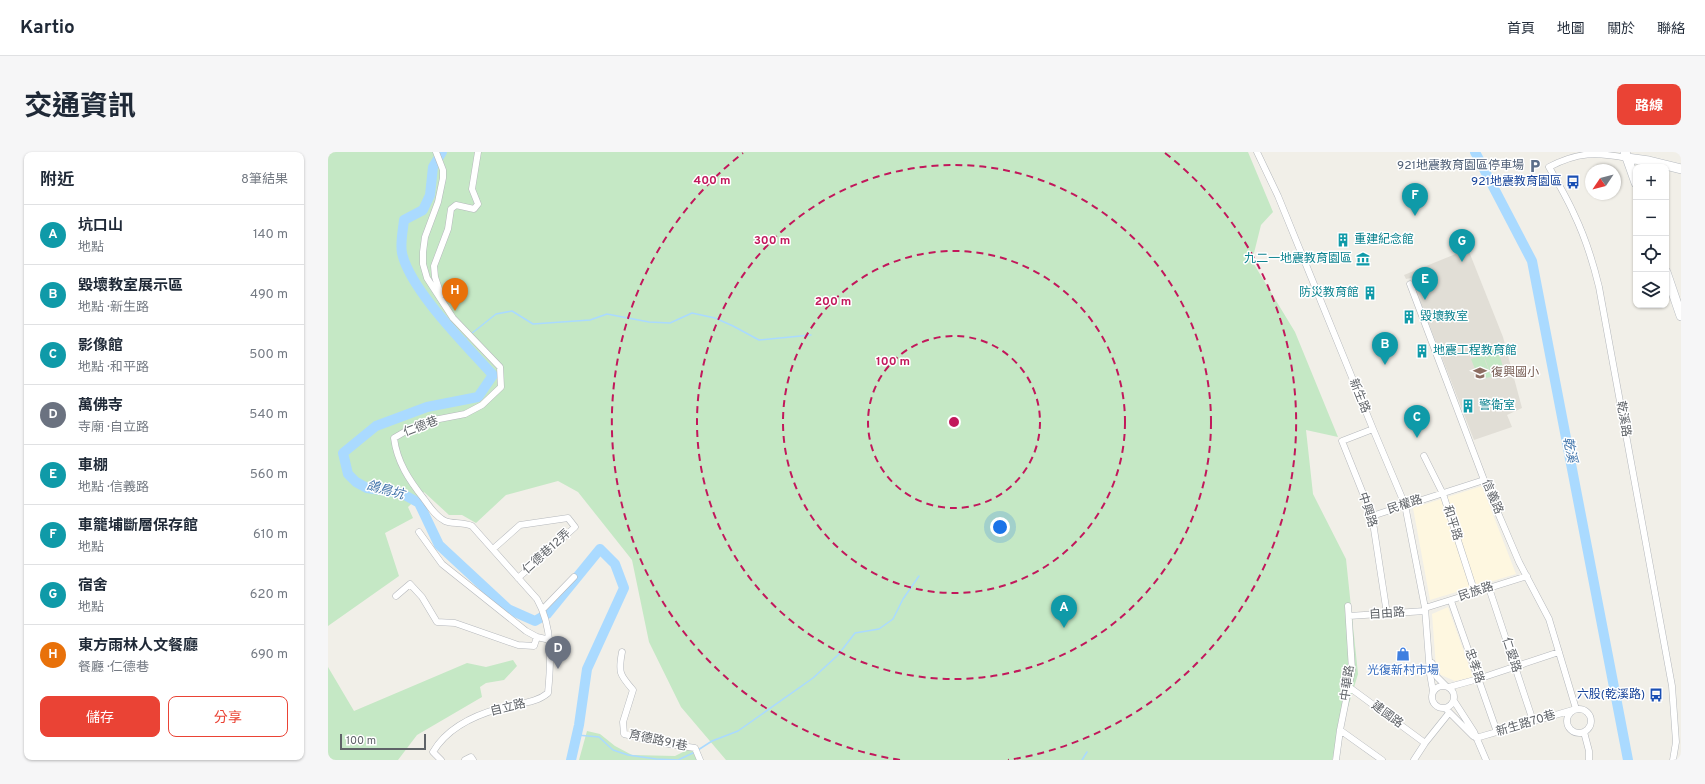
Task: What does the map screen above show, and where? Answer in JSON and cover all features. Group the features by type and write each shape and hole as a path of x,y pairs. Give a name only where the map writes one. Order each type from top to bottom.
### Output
{"street":[{"name":"仁德巷","path":"436,152 443,170 438,202 425,236 422,252 423,264 427,278 453,318 500,367 500,387 482,405 465,414 434,420 406,431 394,438 396,451 404,471 412,484 438,517 447,522 464,523 472,526 537,599 543,611"},
{"name":"仁德巷","path":"445,305 435,277 434,266 448,229 451,209 456,205 474,209 478,204 472,189 478,152"},
{"name":"新生路","path":"1257,152 1278,196 1405,504 1425,610 1433,701 1438,707 1447,711 1476,738"},
{"name":"乾溪路","path":"1626,155 1599,153 1565,158 1549,167 1582,231 1594,266 1599,287 1672,686 1676,742 1672,760"},
{"path":"1626,155 1681,169"},
{"path":"1626,155 1633,175"},
{"path":"1669,281 1681,316"},
{"name":"信義路","path":"1410,284 1484,480 1520,562 1549,619 1576,709"},
{"name":"中興路","path":"1373,429 1342,441 1372,516 1387,614"},
{"name":"和平路","path":"1424,456 1443,494 1475,593"},
{"name":"民權路","path":"1372,516 1405,504 1443,494 1484,480"},
{"name":"仁德巷12弄","path":"493,549 520,525 568,518 575,527 518,578"},
{"path":"418,532 442,564 526,631 537,637 549,638 543,611 574,577"},
{"name":"民族路","path":"1425,610 1527,576"},
{"path":"396,596 410,584 422,597 437,622 455,623 518,645 534,646 537,637"},
{"name":"仁愛路","path":"1489,588 1533,721"},
{"name":"忠孝路","path":"1450,601 1497,732"},
{"name":"中華路","path":"1336,760 1340,730 1352,670 1348,606"},
{"name":"自由路","path":"1349,616 1425,610"},
{"name":"自立路","path":"441,760 433,752 438,743 458,726 501,708 532,702 548,693 549,638"},
{"name":"新生路","path":"1429,650 1435,673 1454,692 1454,701 1474,732 1486,760"},
{"name":"育德路91巷","path":"622,652 620,662 621,676 633,690 623,722 624,734 662,743 695,748 700,760"},
{"path":"1433,691 1439,686 1447,686 1478,679 1559,652"},
{"name":"建國路","path":"1349,687 1425,742"},
{"path":"1414,760 1454,701"},
{"name":"新生路70巷","path":"1476,738 1576,709"},
{"path":"1584,709 1590,715 1590,727 1584,732 1576,732 1569,728 1568,717 1572,710 1584,709"},
{"path":"1340,730 1382,760"},
{"path":"1584,732 1589,751 1589,760"},
{"path":"465,760 471,757 473,760"}],"shaded area":[{"name":"復興國小","path":"1468,249 1503,337 1522,408 1507,415 1512,427 1474,440 1411,278 1406,279 1404,275"},
{"path":"1482,486 1516,574 1430,600 1413,508"},
{"path":"1448,607 1473,677 1455,681 1441,675 1436,668 1432,614"}],"green space":[{"path":"328,152 1248,152 1273,212 1261,225 1252,261 1295,332 1338,437 1306,430 1313,494 1346,559 1358,674 1332,760 726,760 681,707 649,642 632,560 578,492 558,481 506,495 476,523 462,515 449,515 424,492 408,507 413,518 385,533 399,576 328,626"},
{"path":"1497,346 1505,374 1492,378 1482,351"},
{"path":"1483,355 1491,377 1479,379 1471,359"},
{"path":"513,660 517,666 504,680 486,683 480,687 482,697 417,735 398,760 328,760 328,667 354,711 467,663 486,667"},
{"path":"587,731 600,734 615,746 632,755 675,756 691,748 697,760 579,760"}],"waterway":[{"name":"鴿鳥坑","path":"442,152 433,167 430,195 423,210 404,220 401,249 407,268 427,300 493,375 478,397 427,407 376,426 343,453 348,474 356,482 367,488 401,493 419,503 439,545 508,609 535,621 547,614 600,549 615,564 624,588 587,669 579,725 571,760"},
{"name":"乾溪","path":"1475,152 1532,261 1628,760"},
{"path":"471,334 496,314 512,311 533,324 590,320 607,314 649,322 670,323 692,313 715,318 759,340 811,335"},
{"name":"鴿鳥坑","path":"463,341 468,337"},
{"path":"698,750 712,741 738,731 813,678 838,655 855,633 879,629 893,619 903,599 919,576"},
{"path":"577,735 599,737 613,750 628,755 678,760 695,752"},
{"path":"1082,760 1087,752"}],"place":[{"name":"921地震教育園區停車場","path":"1535,166"},
{"name":"921地震教育園區","path":"1573,182"},
{"name":"車籠埔斷層保存館","path":"1415,216"},
{"name":"重建紀念館","path":"1343,240"},
{"name":"九二一地震教育園區","path":"1363,259"},
{"name":"宿舍","path":"1462,262"},
{"name":"防災教育館","path":"1370,293"},
{"name":"車棚","path":"1425,300"},
{"name":"東方雨林人文餐廳","path":"455,311"},
{"name":"毀壞教室","path":"1409,317"},
{"name":"地震工程教育館","path":"1422,351"},
{"name":"毀壞教室展示區","path":"1385,365"},
{"name":"復興國小","path":"1480,373"},
{"name":"警衛室","path":"1468,406"},
{"name":"影像館","path":"1417,438"},
{"name":"坑口山","path":"1064,628"},
{"name":"光復新村市場","path":"1403,654"},
{"name":"萬佛寺","path":"558,669"},
{"name":"六股(乾溪路)","path":"1656,695"}]}
